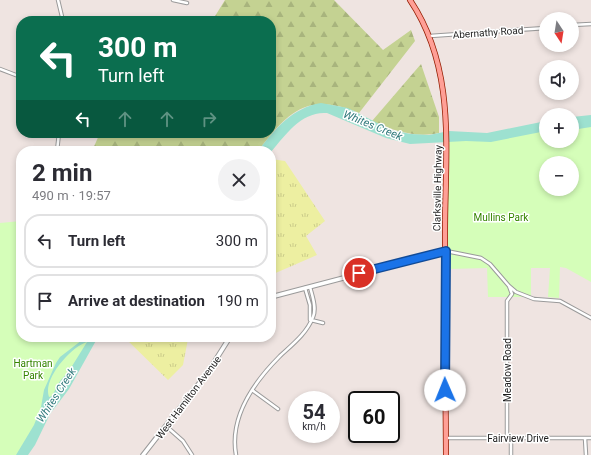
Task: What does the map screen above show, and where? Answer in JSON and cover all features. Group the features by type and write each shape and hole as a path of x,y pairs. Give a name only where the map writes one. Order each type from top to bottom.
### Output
{"main road":[{"name":"Clarksville Highway","path":"410,0 430,36 441,78 448,158 446,251 446,455"}],"street":[{"path":"58,0 62,16"},
{"path":"172,0 187,3"},
{"path":"579,25 591,24"},
{"name":"Abernathy Road","path":"430,36 539,28"},
{"path":"0,69 16,76"},
{"path":"276,296 446,251 474,256 486,260 509,286 523,296 534,299 560,300 591,318"},
{"path":"236,455 235,435 239,418 252,390 269,367 305,332 310,320 313,317 313,301 310,286"},
{"name":"Meadow Road","path":"509,286 512,294 507,301 508,438 511,443 511,455"},
{"path":"305,288 309,302 310,320"},
{"path":"309,302 313,301"},
{"path":"310,320 323,323"},
{"name":"West Hamilton Avenue","path":"143,455 208,372 227,342"},
{"path":"252,390 278,409"},
{"path":"166,426 183,440 192,455"},
{"name":"Fairview Drive","path":"446,438 591,438"},
{"path":"585,438 586,455"}],"green space":[{"path":"225,0 334,0 383,50 411,30 415,41 359,113 326,104 312,105 301,109 290,116 276,129 276,16 215,16"},
{"path":"421,64 439,117 439,133 422,135 405,133 372,121"},
{"name":"Mullins Park","path":"591,124 591,282 566,268 560,267 559,298 548,297 550,268 531,268 531,297 488,297 487,268 448,269 448,140 539,129 539,148 579,148 579,125"},
{"path":"98,138 268,138 262,146 94,146"},
{"path":"276,160 285,161 325,221 306,236 317,255 276,273"},
{"name":"Hartman Park","path":"16,221 16,342 90,342 23,455 0,455 0,223"},
{"path":"129,342 187,342 183,365 168,380"}],"water":[{"name":"Whites Creek","path":"321,103 348,108 391,130 411,134 429,135 449,131 487,133 539,122 539,132 491,142 466,141 410,144 386,138 327,113 318,113 295,125 276,146 262,146 268,138 276,138 276,129 285,120 301,109"},
{"path":"591,115 591,127 579,129 579,116"},
{"name":"Whites Creek","path":"80,342 87,342 95,342 69,389 50,414 35,445 28,455 16,455 34,425 41,407 44,390 60,357","holes":["87,342 69,371 60,381 52,396 49,397 48,390 50,381 60,364 74,350"]}],"route":[{"path":"359,273 446,251 444,344 445,390"}]}
